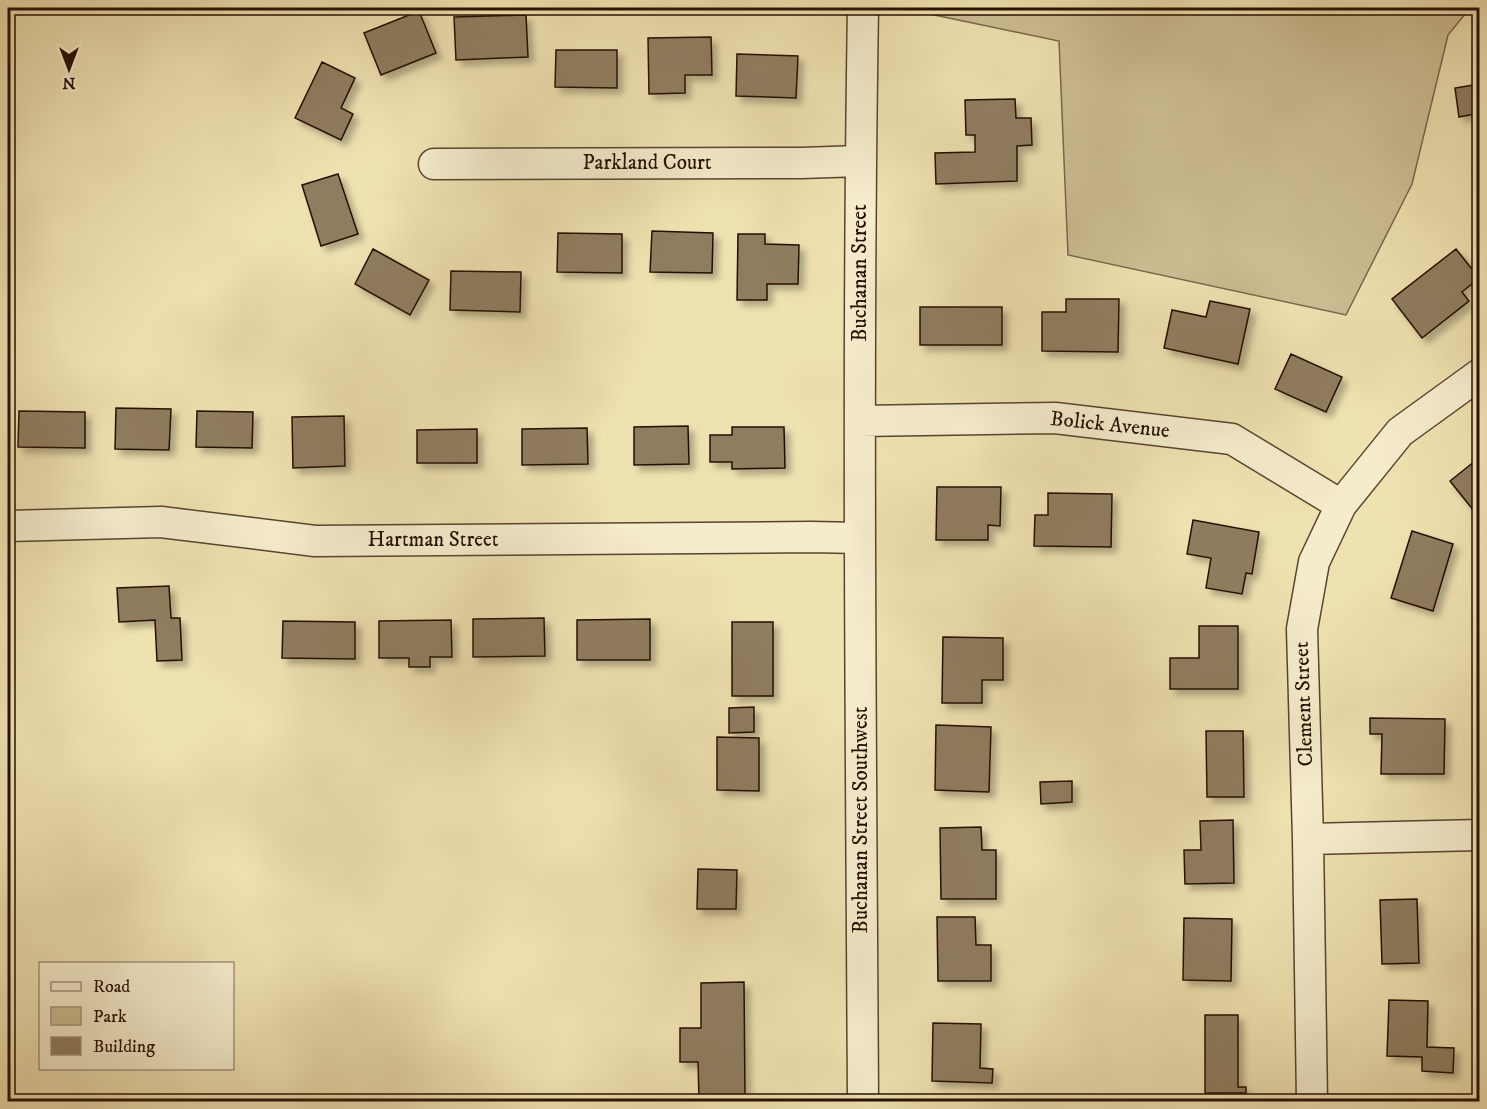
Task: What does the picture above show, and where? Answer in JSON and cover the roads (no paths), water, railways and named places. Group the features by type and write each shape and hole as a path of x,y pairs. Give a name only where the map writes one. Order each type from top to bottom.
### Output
{"street":[{"name":"Buchanan Street","path":"860,538 860,161 863,8"},
{"name":"Parkland Court","path":"434,164 860,161"},
{"name":"Clement Street","path":"1312,1101 1302,629 1314,562 1341,505 1400,432 1479,374"},
{"name":"Bolick Avenue","path":"860,421 1055,418 1232,439 1341,505"},
{"name":"Hartman Street","path":"8,526 161,522 315,541 860,538"},
{"name":"Buchanan Street Southwest","path":"860,538 863,1101"},
{"path":"1308,839 1479,835"}]}
